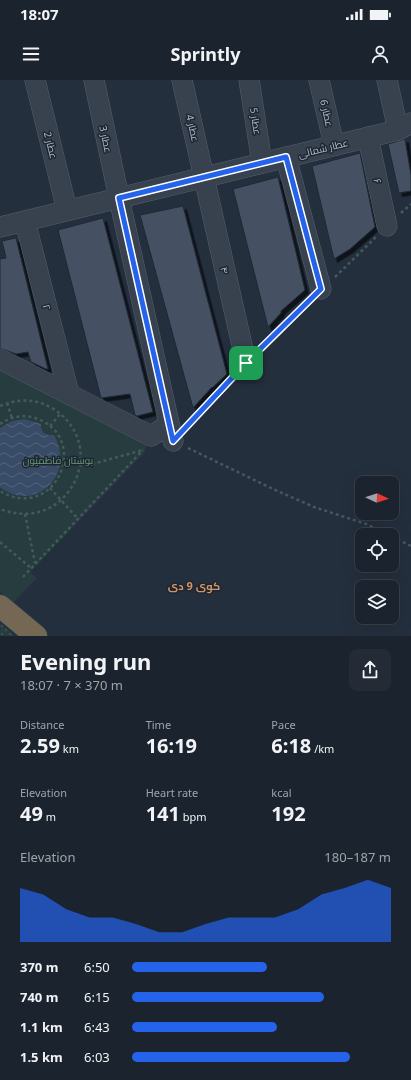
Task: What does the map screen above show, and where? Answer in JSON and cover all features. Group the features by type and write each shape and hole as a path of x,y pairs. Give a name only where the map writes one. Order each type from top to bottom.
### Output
{"highway":[{"path":"0,606 36,636"}],"street":[{"name":"عطار 2","path":"35,80 67,210"},
{"name":"عطار 3","path":"94,80 171,433"},
{"name":"عطار 4","path":"182,80 204,177"},
{"name":"عطار 5","path":"249,80 262,163"},
{"name":"عطار 6","path":"319,80 334,145"},
{"path":"387,80 404,126"},
{"name":"عطار شمالی","path":"0,227 368,137 404,126"},
{"name":"۶","path":"368,137 387,226"},
{"path":"286,157 321,289"},
{"name":"۴","path":"204,177 246,363"},
{"name":"۲","path":"25,221 69,394"},
{"path":"0,359 151,436 171,433"}],"path":[{"path":"374,528 314,507 272,489 171,433 246,363 387,226"},
{"path":"50,426 61,414 67,403 69,394"},
{"path":"0,406 7,403 26,400 47,405 61,414 71,425 76,434 80,455 78,476 73,485 61,500 51,507 42,512 25,514 10,513 0,509"},
{"path":"7,403 12,418"},
{"path":"0,424 18,416 33,417 40,420 50,426 57,434 61,441 64,455 62,470 59,477 50,488 36,496 22,498 7,495 0,491"},
{"path":"23,577 143,450 143,446"},
{"path":"80,465 89,466 143,450"},
{"path":"50,488 78,519"},
{"path":"25,514 36,563"},
{"path":"399,540 411,546"},
{"path":"0,542 31,568"}],"green space":[{"name":"بوستان فاطمیّون","path":"0,366 147,445 144,453 30,572 37,578 13,603 0,592"},
{"path":"0,623 15,636 0,636"}],"water":[{"path":"25,419 41,424 41,429 44,433 54,435 60,450 60,464 56,476 48,486 38,493 26,496 13,494 0,487 0,428 12,421"}],"building":[{"path":"405,139 411,175 411,191 399,193 388,144"},
{"path":"360,153 375,227 350,249 334,259 312,166"},
{"path":"278,177 305,290 281,311 281,313 268,327 233,189"},
{"path":"183,206 227,374 212,387 193,408 140,215"},
{"path":"103,218 153,412 137,416 135,415 130,394 101,398 58,230"},
{"path":"16,238 48,369 31,362 28,352 16,354 0,348 0,259 6,258 2,241"}],"district":[{"name":"کوی 9 دی","path":"194,586"}],"route":[{"path":"286,157 321,289 246,363 173,441 119,198 286,157"}]}
